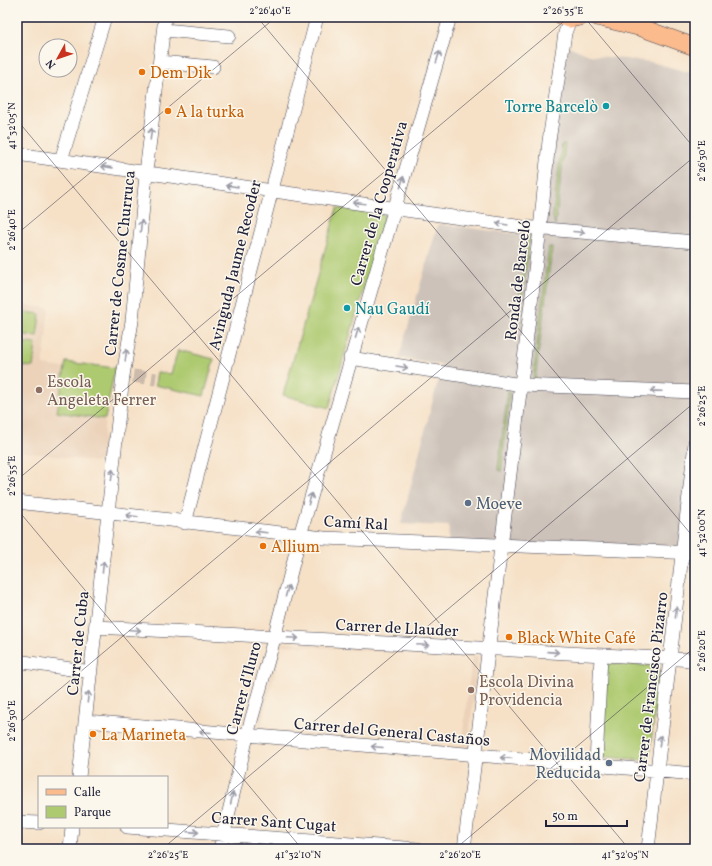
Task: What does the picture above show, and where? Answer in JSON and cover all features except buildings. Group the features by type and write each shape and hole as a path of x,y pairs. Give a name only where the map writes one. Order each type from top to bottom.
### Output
{"main road":[{"path":"597,17 642,28 695,47"},
{"path":"636,17 695,37"}],"street":[{"path":"61,160 105,17"},
{"name":"Avinguda Jaume Recoder","path":"185,522 317,17"},
{"name":"Carrer de la Cooperativa","path":"300,536 350,358 450,17"},
{"name":"Ronda de Barceló","path":"464,849 477,756 522,385 550,133 565,33 571,18"},
{"path":"164,23 229,36"},
{"name":"Carrer de Cosme Churruca","path":"107,514 128,376 146,173 164,23"},
{"path":"160,62 213,67"},
{"path":"17,154 540,229 695,242"},
{"path":"350,358 522,385 695,392"},
{"name":"Carrer de Francisco Pizarro","path":"648,849 670,658 689,553 695,443"},
{"name":"Camí Ral","path":"17,502 300,536 689,553"},
{"name":"Carrer de Cuba","path":"79,776 97,627 107,514"},
{"name":"Carrer d'Iluro","path":"220,849 247,736 300,536"},
{"name":"Carrer de Llauder","path":"97,627 695,660"},
{"path":"596,765 602,655"},
{"path":"17,661 91,672"},
{"name":"Carrer del General Castaños","path":"86,721 695,774"},
{"path":"17,822 38,823"},
{"path":"70,849 72,828"},
{"name":"Carrer Sant Cugat","path":"141,828 418,849"}],"shaded area":[{"path":"564,44 589,55 651,62 695,74 695,442 683,552 448,543 449,526 401,524 442,365 399,358 438,224 524,235 540,229"},
{"name":"Escola Angeleta Ferrer","path":"17,304 49,308 43,365 65,368 57,412 105,419 103,438 108,440 105,463 17,451"},
{"name":"Escola Divina Providencia","path":"279,642 476,655 478,658 468,747 466,749 256,732","holes":["282,645 472,657 461,747 260,729"]}],"green space":[{"path":"562,144 565,144 555,225 553,217"},
{"path":"337,208 385,215 329,408 283,395"},
{"path":"527,232 530,236 519,322 517,322"},
{"path":"549,247 552,247 535,380 533,378"},
{"path":"17,311 40,314 37,336 17,334"},
{"path":"17,342 36,344 33,367 17,365"},
{"path":"178,350 214,359 204,396 155,385 157,372 171,374"},
{"path":"66,362 115,368 105,419 57,412"},
{"path":"508,391 510,392 501,471 498,470"},
{"path":"607,663 660,666 649,760 602,757"}],"tunnel":[{"path":"133,376 156,379"}],"place":[{"name":"Dem Dik","path":"142,72"},
{"name":"Torre Barcelò","path":"606,106"},
{"name":"A la turka","path":"168,111"},
{"name":"Nau Gaudí","path":"347,308"},
{"name":"Escola Angeleta Ferrer","path":"39,390"},
{"name":"Moeve","path":"468,503"},
{"name":"Allium","path":"263,546"},
{"name":"Black White Café","path":"509,637"},
{"name":"Escola Divina Providencia","path":"471,690"},
{"name":"La Marineta","path":"93,734"},
{"name":"Movilidad Reducida","path":"609,763"}]}
